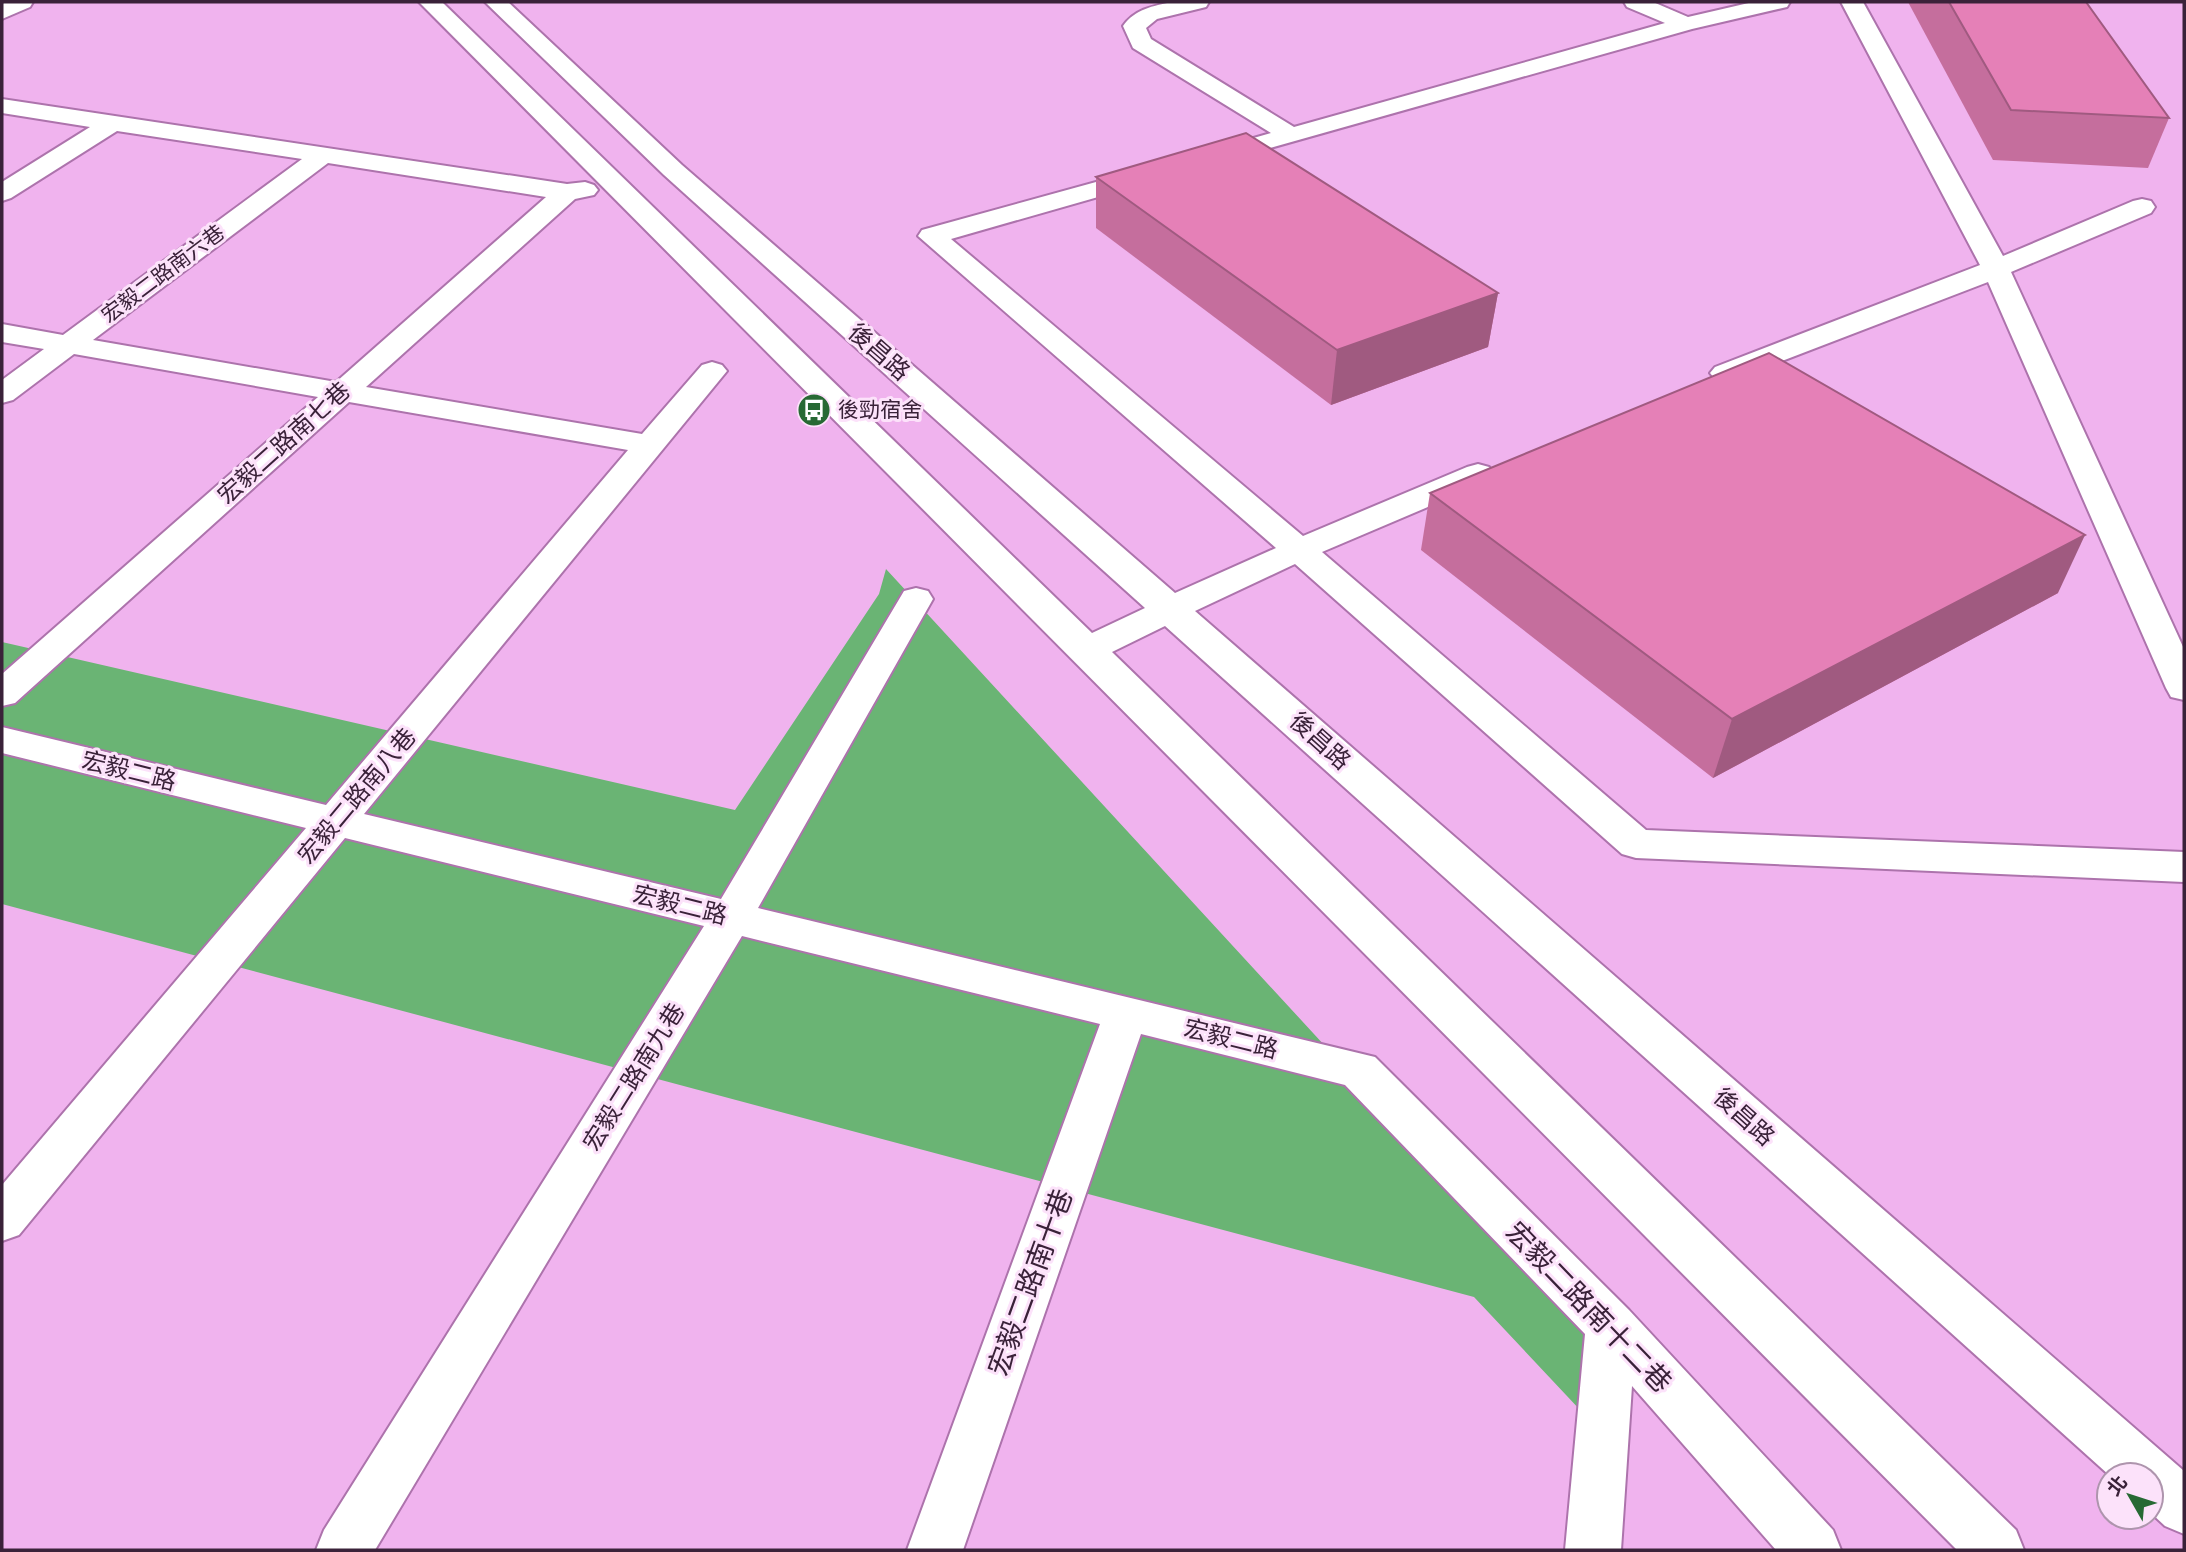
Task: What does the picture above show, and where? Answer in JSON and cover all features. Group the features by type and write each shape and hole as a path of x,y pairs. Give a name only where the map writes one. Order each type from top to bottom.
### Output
{"street":[{"path":"2,13 22,2"},
{"path":"1198,2 1149,14 1134,26 1141,43 1291,135"},
{"path":"1635,2 1686,24"},
{"path":"1779,2 1686,24 931,236 1298,548 1636,844 2184,867"},
{"path":"1852,2 1996,270 2184,688"},
{"name":"後昌路","path":"473,6 644,178 1088,650 1996,1550"},
{"name":"後昌路","path":"473,6 644,178 1170,608 2133,1461"},
{"path":"2,106 567,192 644,178"},
{"path":"2,193 113,123"},
{"name":"宏毅二路南六巷","path":"2,394 324,155"},
{"name":"宏毅二路南七巷","path":"2,694 567,192"},
{"path":"1696,384 1996,270 2142,207"},
{"path":"2,333 651,445"},
{"name":"宏毅二路南八巷","path":"2,1220 712,371"},
{"path":"1088,650 1298,548 1503,464"},
{"name":"宏毅二路南九巷","path":"344,1550 732,917 916,600"},
{"name":"宏毅二路","path":"2,740 1359,1070"},
{"name":"宏毅二路南十巷","path":"935,1550 1126,1013"},
{"name":"宏毅二路南十二巷","path":"1359,1070 1611,1326 1813,1550"},
{"path":"1593,1550 1611,1326"},
{"name":"後昌路","path":"2165,1490 2184,1507"}],"green space":[{"path":"886,569 1591,1335 1582,1412 1474,1297 2,904 2,642 735,810 879,594"}],"building":[{"path":"1949,2 2086,2 2169,118 2011,110"},
{"path":"1246,133 1498,293 1337,350 1096,177"},
{"path":"1769,353 2085,535 1732,719 1430,493"}],"place":[{"name":"後勁宿舍","path":"814,410"}]}
